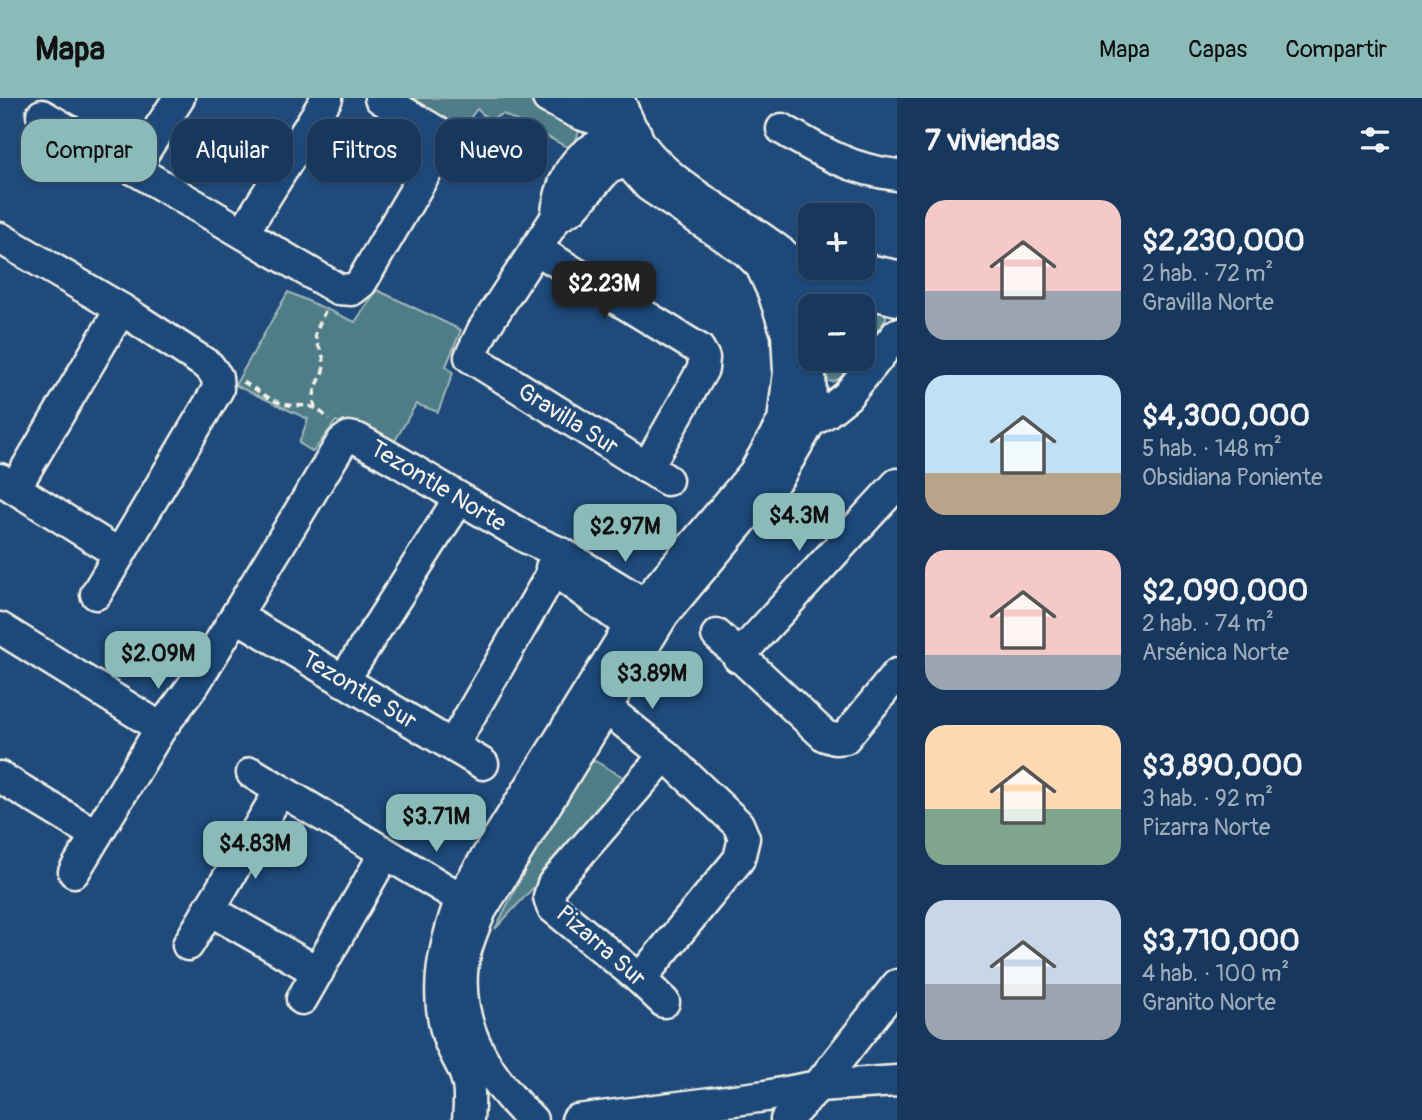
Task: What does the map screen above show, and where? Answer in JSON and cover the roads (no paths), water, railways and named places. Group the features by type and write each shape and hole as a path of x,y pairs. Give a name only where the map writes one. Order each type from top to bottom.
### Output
{"street":[{"path":"157,132 179,98"},
{"path":"243,233 327,98"},
{"path":"155,182 338,289 352,290 361,283 441,146 442,138 437,132 380,98"},
{"path":"548,98 588,118 620,127 649,186 746,251 786,272 897,300"},
{"path":"42,115 49,119"},
{"path":"536,249 556,218 573,208 607,169 620,127"},
{"path":"782,129 830,158 870,172 897,175"},
{"name":"Gravilla Sur","path":"536,249 699,349 704,358 704,369 657,474 470,357 483,330 536,249"},
{"path":"4,250 121,309 209,366 217,383 96,594"},
{"path":"875,271 897,276"},
{"path":"468,1120 470,1101 467,1078 448,1037 440,998 442,967 467,913 544,805 593,709 646,620 703,550 779,476 796,422 812,389 807,335 786,272"},
{"path":"119,554 7,484 121,309"},
{"path":"796,422 827,412 847,396 897,334"},
{"name":"Tezontle Norte","path":"236,616 342,442 349,437 358,439 527,538 557,562 646,620"},
{"path":"738,657 897,484"},
{"path":"343,681 459,499"},
{"path":"453,745 557,562"},
{"path":"74,872 96,835 151,722 195,683 236,616"},
{"name":"Tezontle Sur","path":"236,616 483,764"},
{"path":"0,628 151,722"},
{"path":"717,635 825,736 835,739 845,738 897,674"},
{"path":"593,709 657,763 738,824 744,838 738,859 640,979"},
{"name":"Pizarra Sur","path":"657,763 553,884 549,897 552,906 664,1002"},
{"path":"252,773 380,862 467,913"},
{"path":"0,777 96,835"},
{"path":"188,945 280,791"},
{"path":"302,999 380,862"},
{"path":"208,909 318,972"},
{"path":"467,913 462,999 469,1030 485,1066 508,1097 532,1120"},
{"path":"786,1120 818,1086 897,985"},
{"path":"577,1120 766,1096 818,1086 897,1081"}]}
